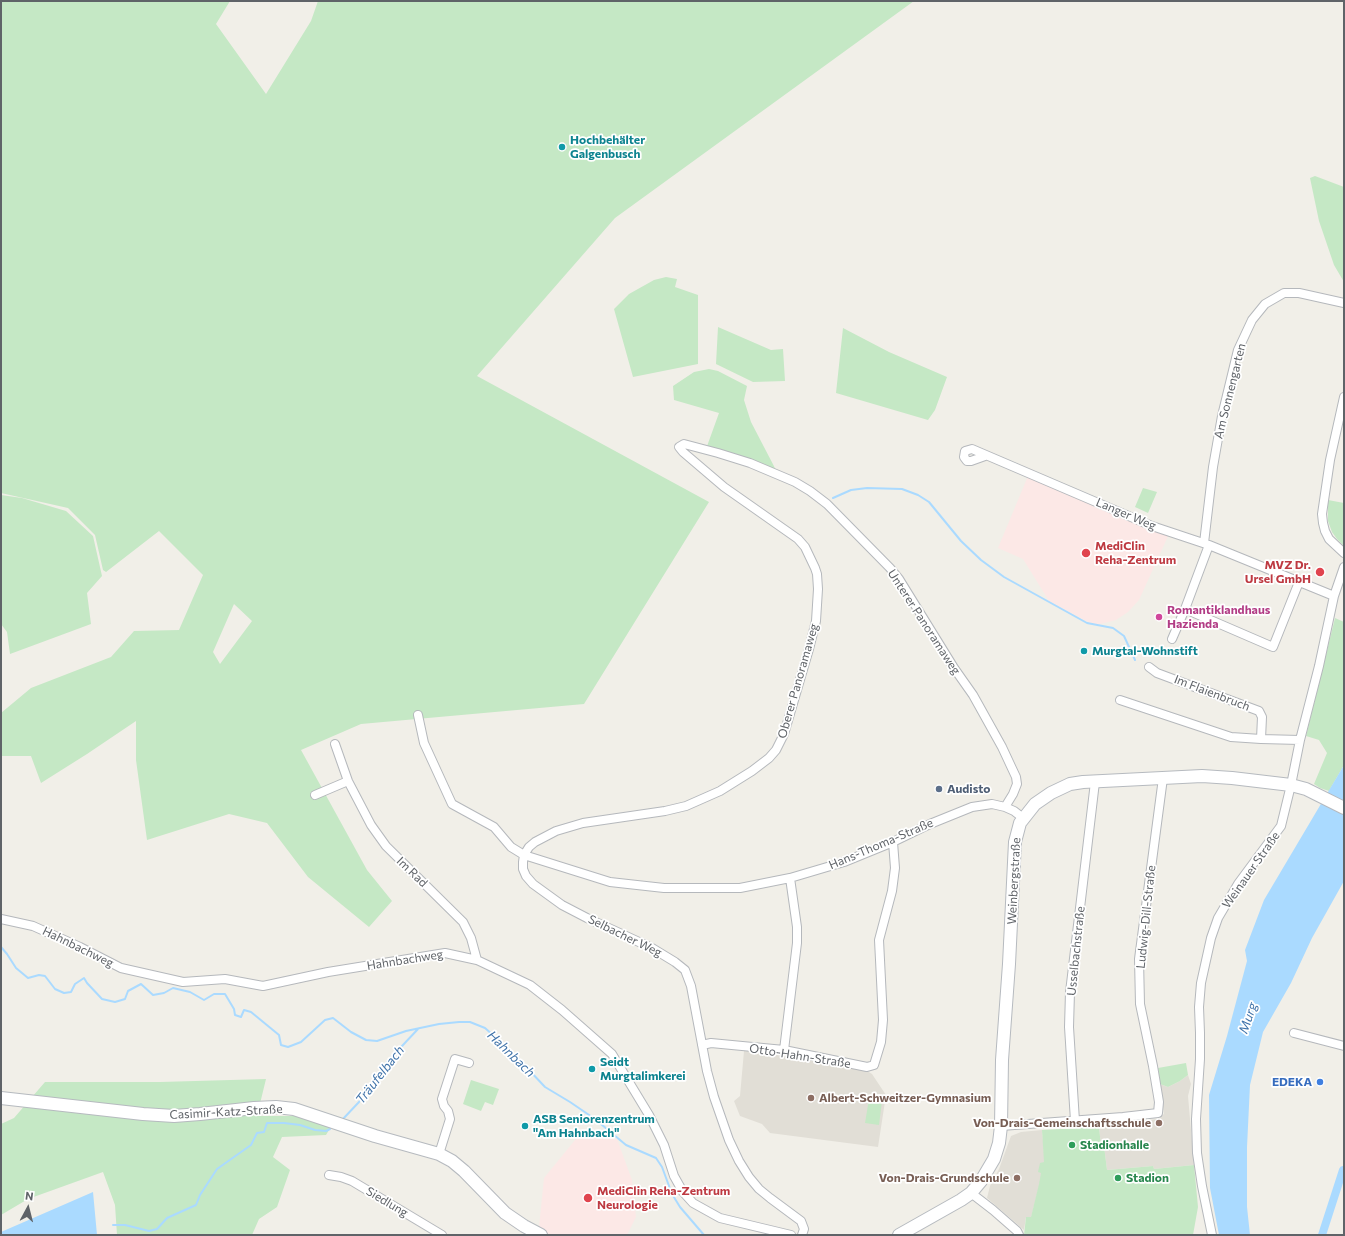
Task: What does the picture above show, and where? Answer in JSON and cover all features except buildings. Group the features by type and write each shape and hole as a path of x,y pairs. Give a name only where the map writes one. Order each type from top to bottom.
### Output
{"street":[{"name":"Am Sonnengarten","path":"1172,639 1185,609 1206,544 1213,467 1222,416 1238,350 1252,320 1265,304 1284,293 1299,293 1344,303"},
{"path":"1344,397 1330,460 1322,514 1324,527 1329,539 1344,553"},
{"name":"Unterer Panoramaweg","path":"684,444 750,463 779,474 810,491 842,518 890,568 899,579 954,668 973,695 1016,777 1017,784 1005,807"},
{"name":"Oberer Panoramaweg","path":"524,855 529,847 535,842 556,831 590,822 665,811 686,806 704,799 727,787 769,758 776,750 784,734 816,621 818,606 817,574 805,547 798,539 724,487 683,452 679,447 684,444"},
{"name":"Langer Weg","path":"985,456 1152,526 1206,544 1334,596"},
{"name":"Weinauer Straße","path":"1212,1235 1197,1153 1196,1119 1201,983 1211,938 1218,918 1234,891 1281,826 1334,596 1344,568"},
{"path":"1185,609 1273,648 1300,582"},
{"name":"Im Flaienbruch","path":"1149,667 1157,673 1259,711 1262,717 1261,739"},
{"path":"1120,700 1231,738 1300,740"},
{"path":"418,715 424,743 452,804 494,827 511,847 524,855"},
{"name":"Im Rad","path":"335,744 348,782 371,825 386,846 464,922 478,960"},
{"name":"Weinbergstraße","path":"899,1235 971,1193 981,1181 994,1159 999,1143 1001,1126 1002,1060 1009,964 1015,842 1017,830 1023,818 1035,804 1051,793 1070,784 1202,776 1291,785 1318,794 1344,808"},
{"name":"Ludwig-Dill-Straße","path":"1075,1121 1158,1113 1159,1102 1140,1004 1139,959 1164,778"},
{"path":"315,794 348,782"},
{"name":"Usselbachstraße","path":"1075,1121 1069,1027 1070,992 1095,782"},
{"name":"Hans-Thoma-Straße","path":"524,855 610,882 652,887 704,889 740,888 790,878 844,862 972,807 992,804 1014,811 1023,818"},
{"name":"Otto-Hahn-Straße","path":"702,1045 711,1043 784,1050 867,1067 874,1065 881,1042 883,1020 879,940 892,891 895,868 893,842"},
{"name":"Selbacher Weg","path":"524,855 523,869 526,876 533,884 549,896 588,918 652,948 685,970 691,986 714,1097 729,1140 739,1161 759,1189 802,1221 804,1229 802,1235"},
{"path":"784,1050 798,927 790,878"},
{"name":"Hahnbachweg","path":"1,919 33,926 80,947 121,968 183,982 225,979 263,986 328,972 445,953 478,960 530,985 568,1015 612,1054 649,1114 664,1146 674,1176 683,1192 693,1203 720,1218 791,1235"},
{"path":"1294,1033 1344,1046"},
{"path":"439,1154 450,1119 442,1099 454,1059 469,1063"},
{"name":"Casimir-Katz-Straße","path":"4,1098 143,1114 174,1116 276,1107 310,1114 375,1136 439,1154 452,1161 464,1171 505,1213 541,1235"},
{"path":"1001,1126 1075,1121"},
{"name":"Siedlung","path":"329,1175 352,1181 442,1235"},
{"path":"971,1193 1017,1231 1019,1235"}],"shaded area":[{"name":"MediClin Reha-Zentrum","path":"1028,476 1169,534 1139,600 1128,612 1116,620 1096,625 1086,621 1049,601 1023,559 998,548"},
{"name":"Albert-Schweitzer-Gymnasium","path":"744,1051 782,1053 864,1069 872,1074 886,1095 878,1147 770,1133 762,1124 740,1116 734,1101 740,1096"},
{"name":"Von-Drais-Gemeinschaftsschule","path":"1188,1075 1191,1084 1188,1096 1194,1165 1154,1169 1153,1166 1107,1170 1104,1146 1101,1146 1099,1127 1157,1119 1164,1114 1160,1084 1168,1087"},
{"name":"MediClin Reha-Zentrum Neurologie","path":"584,1129 617,1139 632,1180 636,1217 627,1235 553,1235 542,1232 539,1227 544,1178"},
{"name":"Von-Drais-Grundschule","path":"1042,1130 1045,1163 1031,1218 1026,1217 1024,1230 987,1198 990,1186 999,1169 1011,1136 1021,1132"}],"green space":[{"path":"1,1 230,1 216,24 266,94 311,21 318,1 914,1 615,218 477,376 709,502 584,704 361,724 301,750 367,870 392,901 369,927 308,877 267,823 229,814 147,840 136,760 136,721 41,783 31,756 1,756 1,713 31,688 111,657 134,631 179,630 203,575 159,531 106,572 103,570 95,535 68,508 1,493","holes":["234,604 252,621 220,664 213,652"]},
{"path":"1315,176 1344,187 1344,282 1334,265 1319,221 1310,178"},
{"path":"666,277 677,279 675,287 698,295 698,364 633,377 614,309 629,294 654,280"},
{"path":"718,327 771,350 783,349 785,381 753,382 716,364"},
{"path":"843,328 889,352 947,377 935,410 928,420 836,393"},
{"path":"709,369 718,371 747,386 744,400 751,422 777,472 706,449 719,413 674,400 673,386 694,372"},
{"path":"1143,488 1157,492 1148,513 1135,507"},
{"path":"1,495 22,498 66,511 93,536 102,576 87,593 91,624 10,654 7,632 1,624"},
{"path":"1328,500 1344,503 1344,546 1332,532 1328,521"},
{"path":"1335,618 1344,622 1344,765 1329,791 1314,784 1327,753 1319,740 1306,736"},
{"path":"1186,1063 1188,1075 1168,1087 1160,1084 1158,1068"},
{"path":"266,1079 257,1116 314,1116 332,1125 326,1135 282,1137 273,1157 290,1170 277,1207 259,1219 252,1235 117,1235 115,1205 103,1172 28,1199 1,1215 1,1124 14,1118 45,1082 160,1082"},
{"path":"471,1080 499,1089 493,1105 485,1102 481,1111 463,1104"},
{"path":"869,1099 882,1101 879,1125 865,1123"},
{"name":"Stadion","path":"1099,1127 1101,1146 1104,1146 1107,1170 1153,1166 1154,1169 1194,1165 1198,1207 1193,1235 1024,1235 1026,1217 1031,1217 1039,1184 1041,1173 1038,1172 1040,1163 1044,1162 1042,1130"}],"water":[{"name":"Murg","path":"1344,765 1344,881 1312,938 1291,983 1263,1032 1250,1085 1247,1147 1247,1207 1250,1235 1219,1235 1210,1188 1209,1095 1227,1036 1247,961 1245,950 1264,900"},
{"path":"93,1192 97,1235 1,1235 1,1232"}],"waterway":[{"path":"833,498 851,490 867,488 902,489 918,495 929,502 961,541 981,560 1004,577 1087,623 1113,628 1124,636 1135,660"},
{"name":"Hahnbach","path":"1,947 16,968 28,978 39,975 45,976 55,989 64,993 71,992 75,984 84,978 102,999 115,1002 125,999 128,991 141,984 153,995 164,993 173,988 190,992 204,1000 214,994 225,994 234,1009 235,1015 241,1017 244,1010 251,1012 279,1035 281,1045 288,1047 301,1042 325,1020 333,1018 351,1032 366,1040 377,1041 406,1031 439,1024 470,1022 485,1028 513,1053 545,1087 595,1119 626,1145 656,1158 662,1167 672,1194 680,1207 704,1235"},
{"name":"Träufelbach","path":"342,1120 359,1102 387,1062 418,1029"},
{"name":"Träufelbach","path":"113,1225 125,1225 149,1231 157,1229 167,1218 196,1205 200,1195 217,1169 251,1145 257,1133 264,1132 267,1123 300,1125 315,1130 326,1131 330,1129"},
{"path":"1322,1235 1343,1170"}],"place":[{"name":"Hochbehälter Galgenbusch","path":"562,147"},
{"name":"MediClin Reha-Zentrum","path":"1086,553"},
{"name":"MVZ Dr. Ursel GmbH","path":"1320,572"},
{"name":"Romantiklandhaus Hazienda","path":"1159,617"},
{"name":"Murgtal-Wohnstift","path":"1084,651"},
{"name":"Audisto","path":"939,789"},
{"name":"Seidt Murgtalimkerei","path":"592,1069"},
{"name":"EDEKA","path":"1320,1082"},
{"name":"Albert-Schweitzer-Gymnasium","path":"811,1098"},
{"name":"Von-Drais-Gemeinschaftsschule","path":"1159,1123"},
{"name":"ASB Seniorenzentrum \"Am Hahnbach\"","path":"525,1126"},
{"name":"Stadionhalle","path":"1072,1145"},
{"name":"Von-Drais-Grundschule","path":"1017,1178"},
{"name":"Stadion","path":"1118,1178"},
{"name":"MediClin Reha-Zentrum Neurologie","path":"588,1198"}]}
